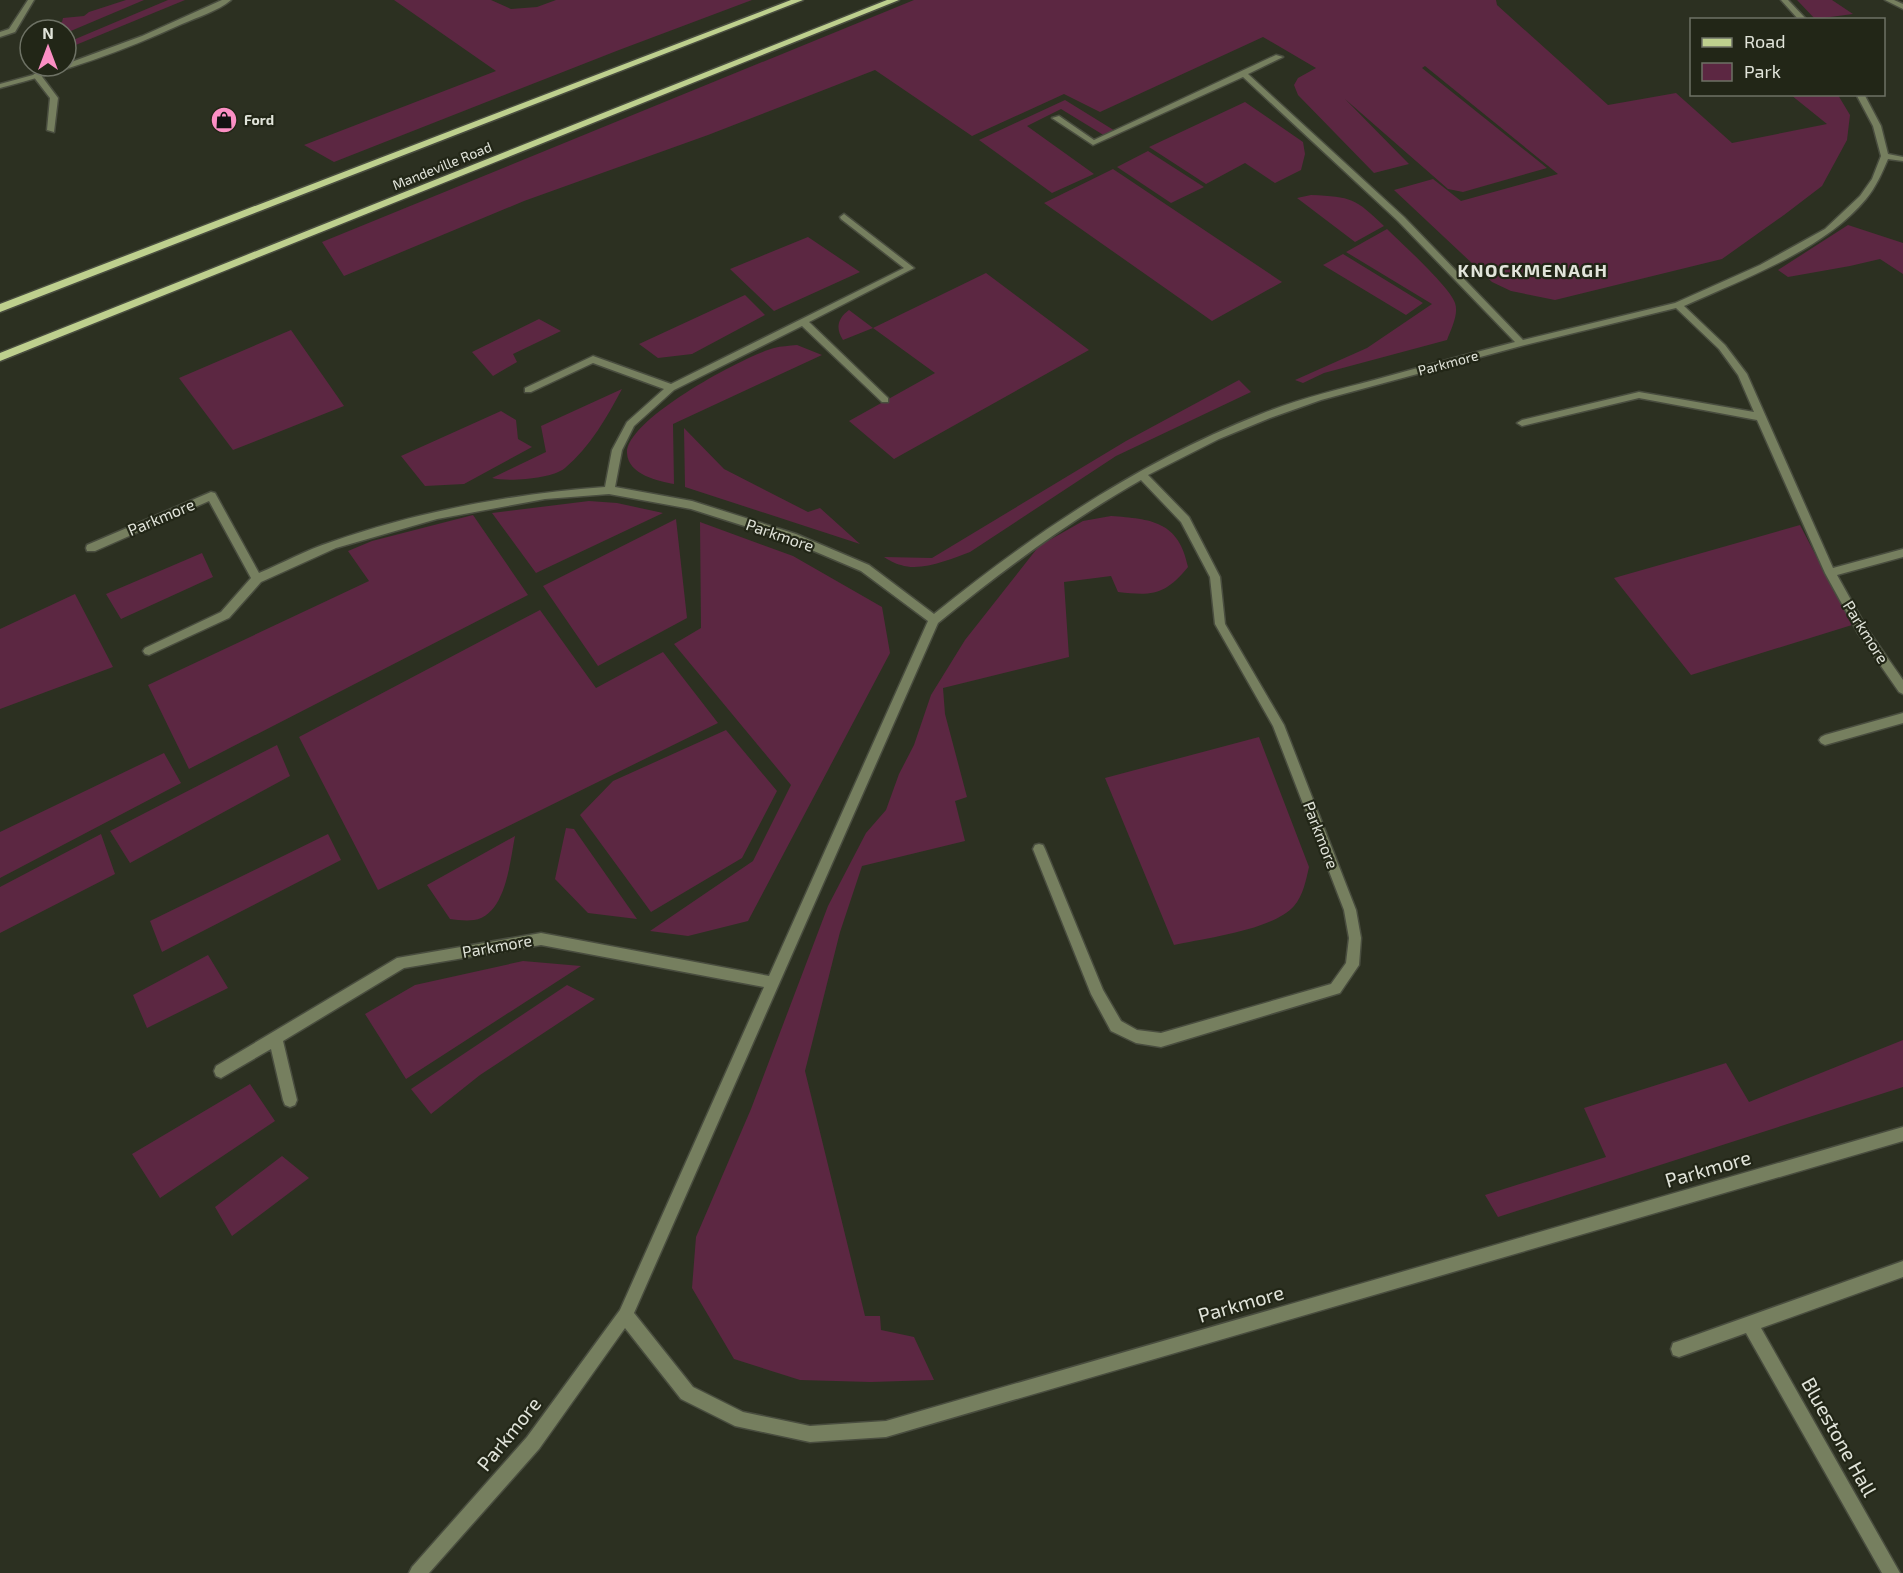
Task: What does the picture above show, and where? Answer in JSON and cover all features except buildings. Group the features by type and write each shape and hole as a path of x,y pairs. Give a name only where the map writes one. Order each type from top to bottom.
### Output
{"main road":[{"name":"Mandeville Road","path":"0,308 799,0"},
{"name":"Mandeville Road","path":"0,357 895,0"}],"street":[{"path":"0,35 12,30 31,0"},
{"path":"78,62 119,47 228,0"},
{"path":"1784,0 1802,18"},
{"path":"1888,0 1903,8"},
{"path":"1056,118 1093,143 1279,57"},
{"path":"1244,74 1401,219 1521,343"},
{"path":"0,86 30,78"},
{"path":"39,78 54,98 51,130"},
{"path":"1861,96 1876,126 1886,156 1903,159"},
{"name":"Parkmore","path":"418,1573 533,1443 625,1315 934,620 990,573 1052,529 1142,475 1226,433 1292,406 1521,343 1678,305 1763,267 1828,231 1863,198 1876,179 1886,156"},
{"path":"609,490 617,450 630,424 671,388 910,268 844,217"},
{"name":"Parkmore","path":"1678,305 1722,347 1742,374 1830,573 1862,630 1903,689"},
{"path":"803,321 885,400"},
{"path":"528,390 593,359 671,388"},
{"path":"1522,423 1640,395 1761,417"},
{"name":"Parkmore","path":"1039,849 1098,994 1116,1026 1136,1036 1161,1040 1335,989 1352,965 1355,938 1350,910 1282,735 1220,624 1215,577 1185,520 1142,475"},
{"name":"Parkmore","path":"148,651 225,615 257,579 333,545 438,515 545,495 609,490 692,506 792,537 865,568 934,620"},
{"name":"Parkmore","path":"91,548 211,496 257,579"},
{"path":"1830,573 1903,553"},
{"path":"1825,740 1903,718"},
{"name":"Parkmore","path":"222,1071 402,962 542,939 773,983"},
{"path":"275,1038 290,1100"},
{"name":"Parkmore","path":"625,1315 687,1393 741,1419 810,1434 886,1429 1903,1134"},
{"path":"1679,1349 1903,1269"},
{"name":"Bluestone Hall","path":"1750,1323 1889,1572"}],"green space":[{"path":"126,0 144,0 78,28 78,18 63,18 84,16 89,12"},
{"path":"168,0 185,0 78,44 78,38"},
{"path":"394,0 491,0 511,9 537,7 556,0 752,0 334,162 304,145 496,71"},
{"path":"914,0 1496,0 1497,5 1608,105 1676,93 1732,143 1827,124 1792,96 1839,96 1850,115 1847,140 1822,186 1722,259 1555,300 1511,291 1492,282 1394,190 1433,179 1461,201 1558,174 1425,66 1422,68 1547,168 1463,192 1448,189 1345,99 1409,164 1374,173 1298,95 1294,85 1298,78 1316,68 1263,37 1100,112 1064,94 972,136 875,70 708,135 524,201 344,276 322,242"},
{"path":"1797,0 1832,0 1853,14 1823,18 1814,18"},
{"path":"1065,100 1120,134 1110,139 1061,109 1027,126 1094,174 1052,193 979,140"},
{"path":"1245,102 1303,142 1305,154 1301,170 1275,183 1245,163 1206,184 1149,147"},
{"path":"1148,151 1204,187 1171,203 1117,167"},
{"path":"1113,169 1282,282 1212,321 1044,203"},
{"path":"1311,195 1344,198 1352,201 1359,204 1384,226 1355,242 1297,198"},
{"path":"1848,225 1903,243 1903,274 1880,259 1788,277 1778,270"},
{"path":"1387,229 1435,276 1455,303 1454,322 1447,340 1324,373 1303,383 1295,380 1367,348 1432,304 1346,252"},
{"path":"808,237 860,272 774,311 730,269"},
{"path":"1343,254 1423,303 1406,315 1323,265"},
{"path":"986,273 1089,350 894,459 849,421 935,373 873,328"},
{"path":"745,295 765,315 692,354 658,358 639,344"},
{"path":"849,310 873,328 843,340 838,327 842,316"},
{"path":"539,319 561,331 513,354 517,362 493,376 472,352"},
{"path":"291,330 344,406 233,450 179,378"},
{"path":"797,345 822,355 673,424 674,484 645,476 633,467 627,453 632,439 645,423 665,407 714,376 759,353 782,346"},
{"path":"1239,380 1251,392 1116,456 970,552 936,564 918,567 892,562 884,557 932,558 1126,441"},
{"path":"622,389 590,441 565,468 550,475 530,479 492,478 546,452 541,426"},
{"path":"501,411 516,420 518,439 532,447 464,484 425,486 401,456"},
{"path":"684,428 724,469 808,512 820,508 860,544 685,487"},
{"path":"589,501 617,503 663,513 536,573 492,513"},
{"path":"473,515 528,595 189,769 148,685 369,581 348,551 372,541"},
{"path":"1111,516 1151,521 1161,525 1178,540 1188,567 1172,583 1158,592 1140,594 1118,592 1111,576 1064,582 1069,657 943,688 945,714 967,797 955,801 965,841 862,866 840,932 805,1071 865,1316 880,1316 881,1330 914,1337 934,1380 871,1382 800,1380 734,1359 692,1288 696,1237 751,1109 828,906 866,833 886,810 899,774 914,745 931,695 965,640 1039,546 1083,521"},
{"path":"676,519 687,618 598,666 543,586"},
{"path":"700,522 793,556 882,607 890,653 748,921 688,936 650,931 753,861 791,785 674,644 701,628"},
{"path":"1800,525 1852,625 1691,675 1614,578"},
{"path":"202,553 213,577 121,619 106,594"},
{"path":"75,594 113,667 0,709 0,629"},
{"path":"540,610 596,688 663,652 718,723 378,890 299,737"},
{"path":"726,730 777,791 742,858 651,912 580,815 613,781"},
{"path":"1259,737 1309,867 1302,893 1294,906 1271,921 1238,932 1174,945 1105,778"},
{"path":"277,745 290,776 130,863 110,831"},
{"path":"164,753 181,783 0,878 0,832"},
{"path":"566,828 574,829 637,919 588,913 555,879"},
{"path":"101,834 115,874 0,933 0,887"},
{"path":"328,834 341,860 162,952 150,921"},
{"path":"515,836 505,886 493,908 485,916 474,920 450,919 427,885"},
{"path":"208,955 228,988 147,1028 133,995"},
{"path":"523,961 581,966 406,1079 365,1014 415,985"},
{"path":"567,985 595,999 480,1075 431,1114 411,1089"},
{"path":"1903,1040 1903,1087 1498,1217 1485,1195 1606,1157 1584,1108 1726,1063 1749,1102"},
{"path":"250,1084 275,1121 160,1198 132,1154"},
{"path":"282,1156 309,1178 232,1236 215,1207"}],"place":[{"name":"Ford","path":"224,120"}],"district":[{"name":"KNOCKMENAGH","path":"1533,271"}]}
